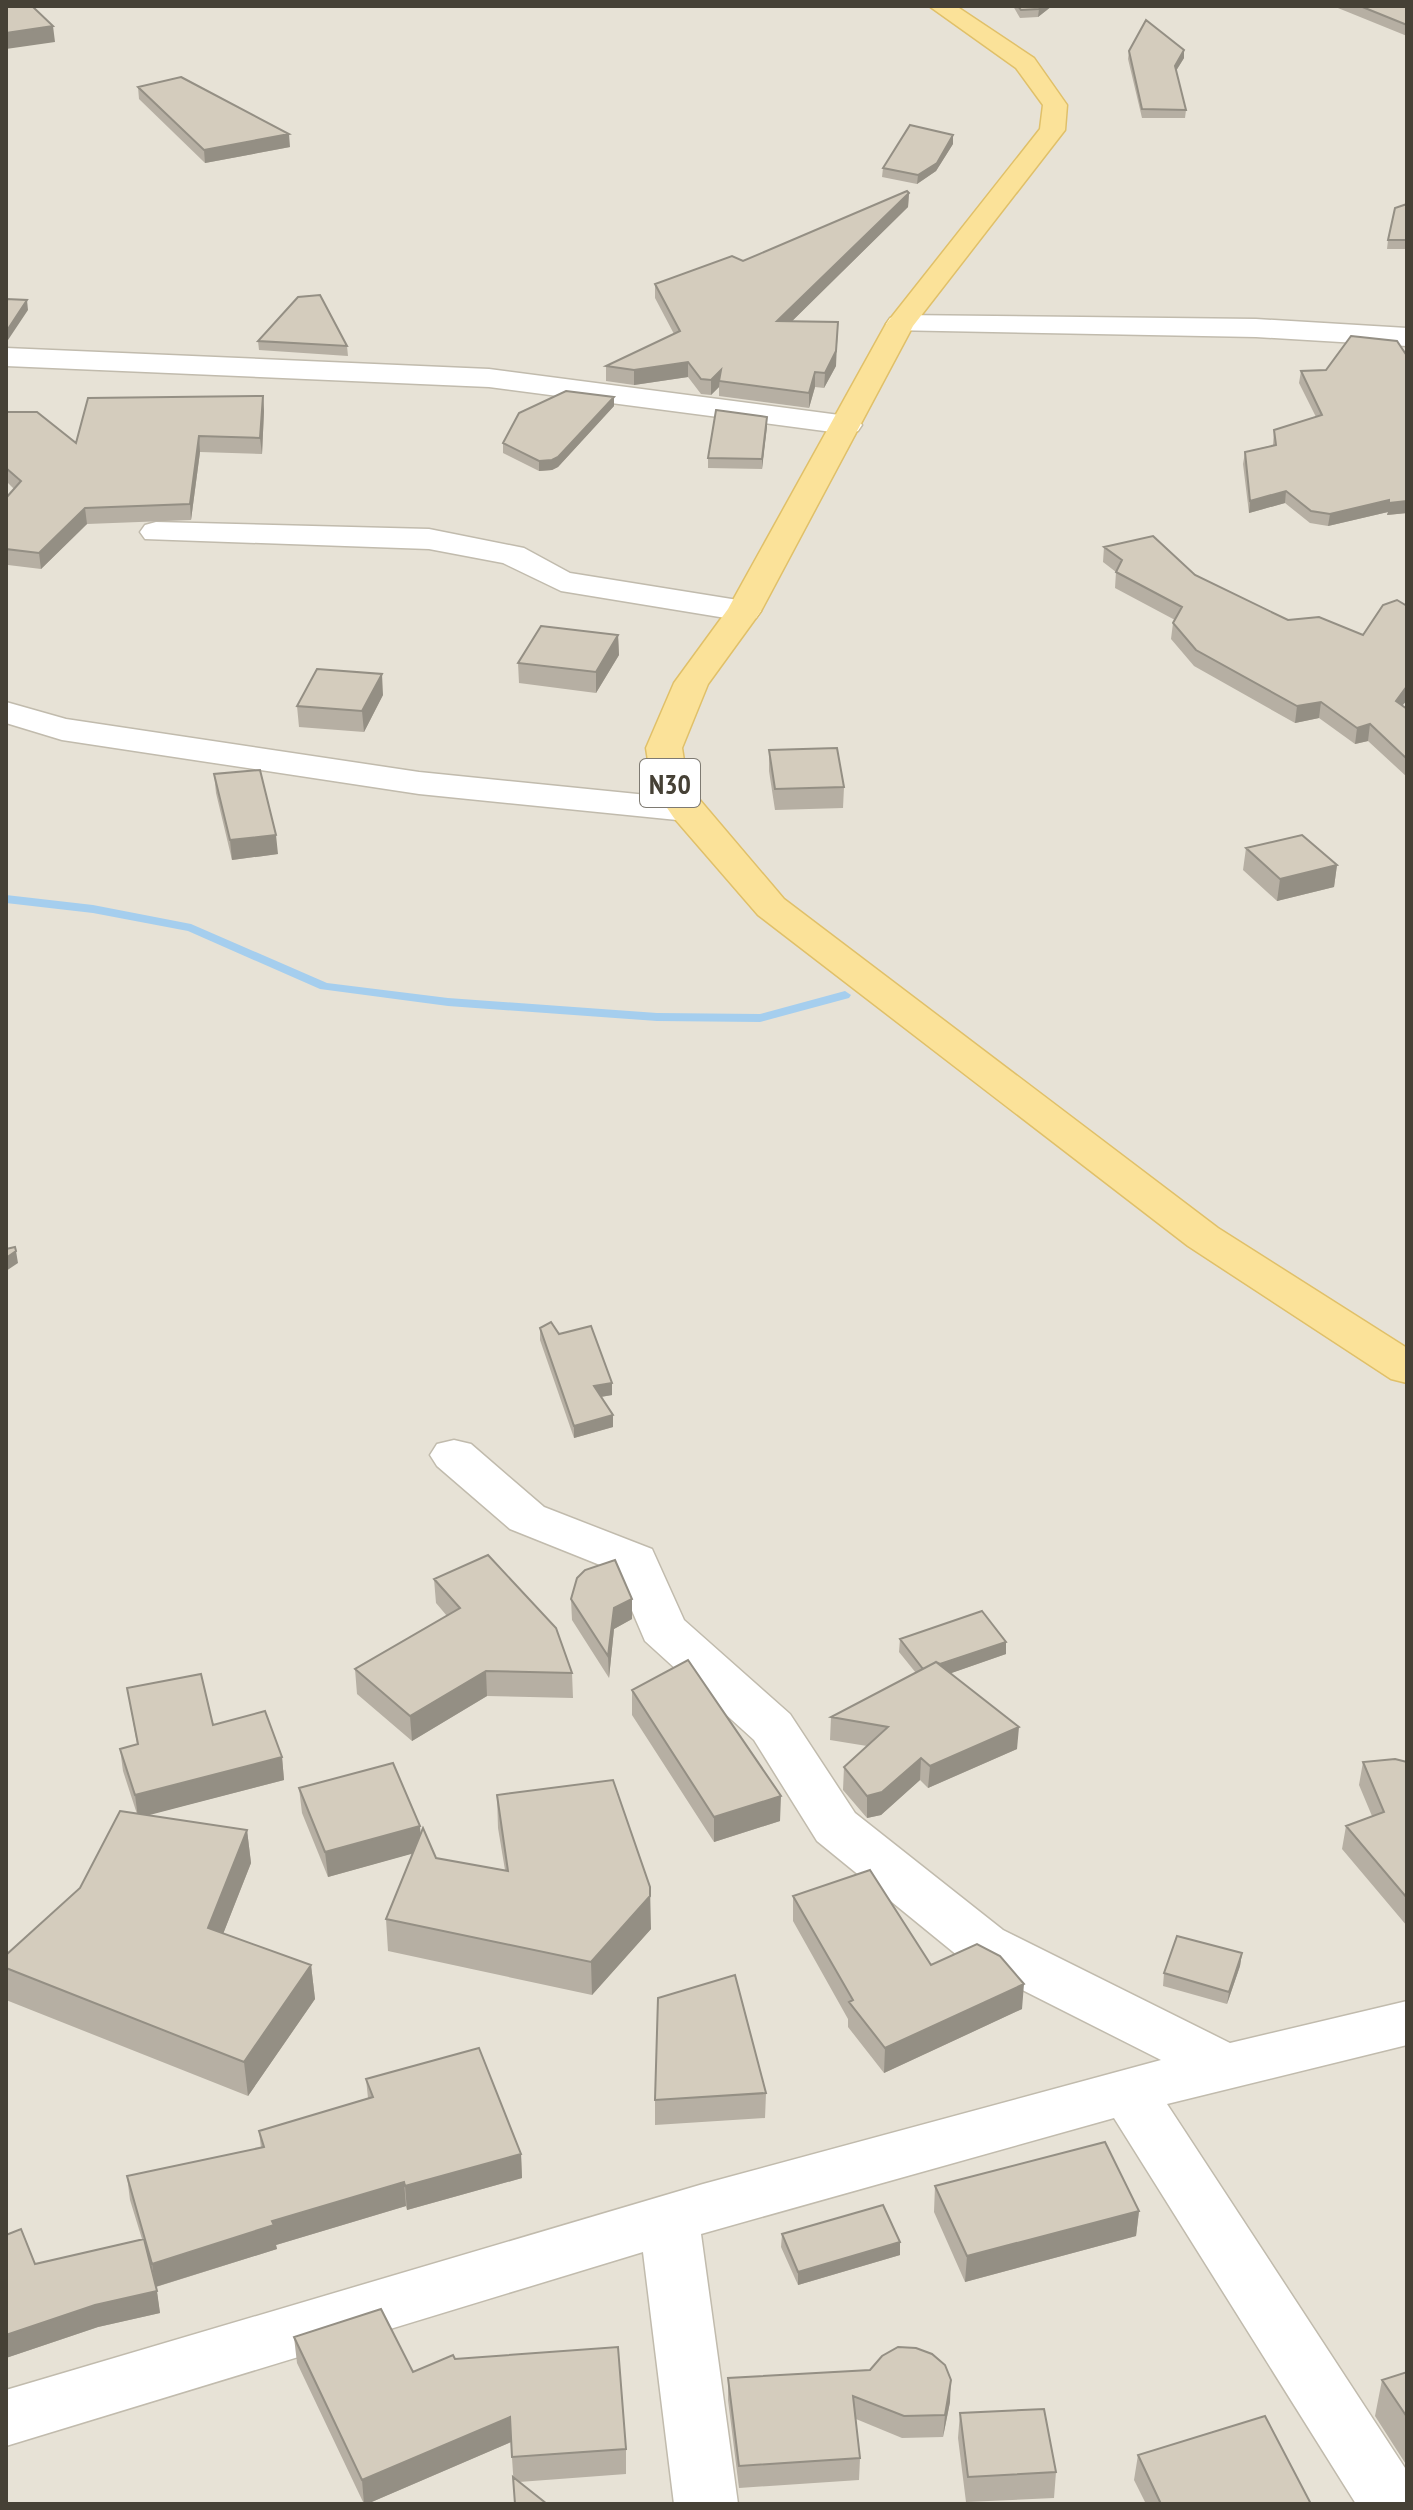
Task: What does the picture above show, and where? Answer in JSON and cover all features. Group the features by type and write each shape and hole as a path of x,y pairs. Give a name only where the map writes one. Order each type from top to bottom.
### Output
{"main road":[{"name":"N30","path":"941,6 1025,63 1055,105 1052,130 900,324 744,611 691,683 664,748 670,786 771,907 1203,1237 1407,1369"}],"street":[{"path":"900,324 1256,328 1407,337"},
{"path":"6,357 489,378 847,425"},
{"path":"156,532 429,539 513,555 561,581 744,611"},
{"path":"6,712 62,729 419,783 687,810"},
{"path":"454,1455 527,1518 635,1561 663,1629 772,1727 836,1827 983,1945 1223,2065"},
{"path":"6,2418 669,2220 1223,2065 1407,2023"},
{"path":"1128,2092 1392,2504"},
{"path":"669,2220 706,2504"}],"shaded area":[{"path":"6,6 1407,6 1407,2504 6,2504"}],"building":[{"path":"6,6 32,6 53,26 6,33"},
{"path":"1018,6 1043,6 1021,10"},
{"path":"1360,6 1407,6 1407,25"},
{"path":"1146,20 1184,50 1175,66 1186,110 1142,109 1129,51"},
{"path":"181,77 289,134 204,150 138,87"},
{"path":"910,125 953,135 937,163 918,175 883,168"},
{"path":"907,191 909,193 777,321 838,322 836,351 825,373 815,372 809,393 719,381 721,370 711,380 701,379 688,362 634,370 606,366 680,331 655,284 732,256 743,261"},
{"path":"1407,204 1407,240 1388,240 1395,208"},
{"path":"320,295 347,346 258,341 298,297"},
{"path":"6,299 27,300 6,332"},
{"path":"1351,336 1397,341 1407,356 1407,501 1389,503 1389,500 1330,514 1311,511 1286,491 1250,501 1245,452 1276,445 1274,430 1322,415 1301,371 1326,370"},
{"path":"566,391 614,397 552,460 539,461 503,443 519,413"},
{"path":"263,396 260,438 199,436 190,504 85,508 39,553 6,549 6,498 21,481 6,468 6,412 37,412 76,443 88,398"},
{"path":"716,410 767,417 762,459 708,458"},
{"path":"1153,536 1195,575 1288,620 1319,617 1363,635 1383,605 1397,600 1407,606 1407,686 1396,701 1407,709 1407,759 1370,724 1357,728 1321,702 1297,706 1196,650 1173,623 1182,607 1116,572 1122,560 1104,547"},
{"path":"541,626 618,635 596,672 518,663"},
{"path":"317,669 382,674 362,711 297,706"},
{"path":"837,748 844,787 775,789 769,750"},
{"path":"260,770 276,835 230,840 214,774"},
{"path":"1302,835 1337,865 1280,879 1246,848"},
{"path":"15,1247 16,1251 6,1258 6,1249"},
{"path":"551,1322 559,1334 591,1326 612,1383 594,1386 613,1415 574,1426 540,1328"},
{"path":"488,1555 556,1628 572,1673 486,1671 410,1716 355,1669 460,1608 434,1579"},
{"path":"615,1560 632,1599 614,1608 608,1656 571,1599 577,1578 585,1570"},
{"path":"982,1611 1006,1642 940,1664 936,1662 923,1669 900,1639"},
{"path":"688,1660 781,1796 714,1817 632,1690"},
{"path":"936,1662 1019,1727 930,1766 921,1758 882,1792 867,1796 844,1767 888,1727 831,1717"},
{"path":"201,1674 213,1725 265,1711 282,1757 135,1795 120,1749 138,1744 127,1688"},
{"path":"1395,1759 1407,1762 1407,1898 1346,1826 1384,1812 1363,1762"},
{"path":"393,1763 420,1826 325,1852 299,1788"},
{"path":"613,1780 650,1887 650,1896 591,1962 386,1919 423,1828 436,1858 508,1871 497,1795"},
{"path":"120,1811 247,1830 208,1928 311,1965 244,2062 6,1968 6,1955 80,1888"},
{"path":"870,1870 931,1965 977,1944 1000,1956 1024,1984 885,2048 849,2002 853,2000 793,1896"},
{"path":"1177,1936 1242,1953 1229,1992 1164,1973"},
{"path":"735,1975 766,2093 655,2100 658,1998"},
{"path":"479,2048 521,2154 405,2186 404,2182 272,2221 274,2225 152,2264 127,2176 264,2147 259,2131 373,2097 366,2079"},
{"path":"1105,2142 1139,2211 967,2256 935,2186"},
{"path":"883,2205 900,2242 798,2272 782,2234"},
{"path":"21,2229 35,2264 144,2239 157,2291 95,2305 6,2335 6,2235"},
{"path":"381,2309 413,2372 453,2355 455,2359 618,2347 626,2449 512,2457 510,2417 362,2480 294,2337"},
{"path":"898,2347 916,2348 932,2354 945,2365 951,2380 945,2415 904,2416 853,2396 860,2458 739,2466 728,2378 870,2370 882,2356"},
{"path":"1407,2372 1407,2417 1382,2380"},
{"path":"1044,2409 1056,2472 968,2477 960,2413"},
{"path":"1265,2416 1311,2504 1161,2504 1138,2455"},
{"path":"513,2477 547,2504 515,2504"}],"waterway":[{"path":"6,899 93,909 191,928 324,986 448,1002 657,1017 760,1018 845,995"}]}
